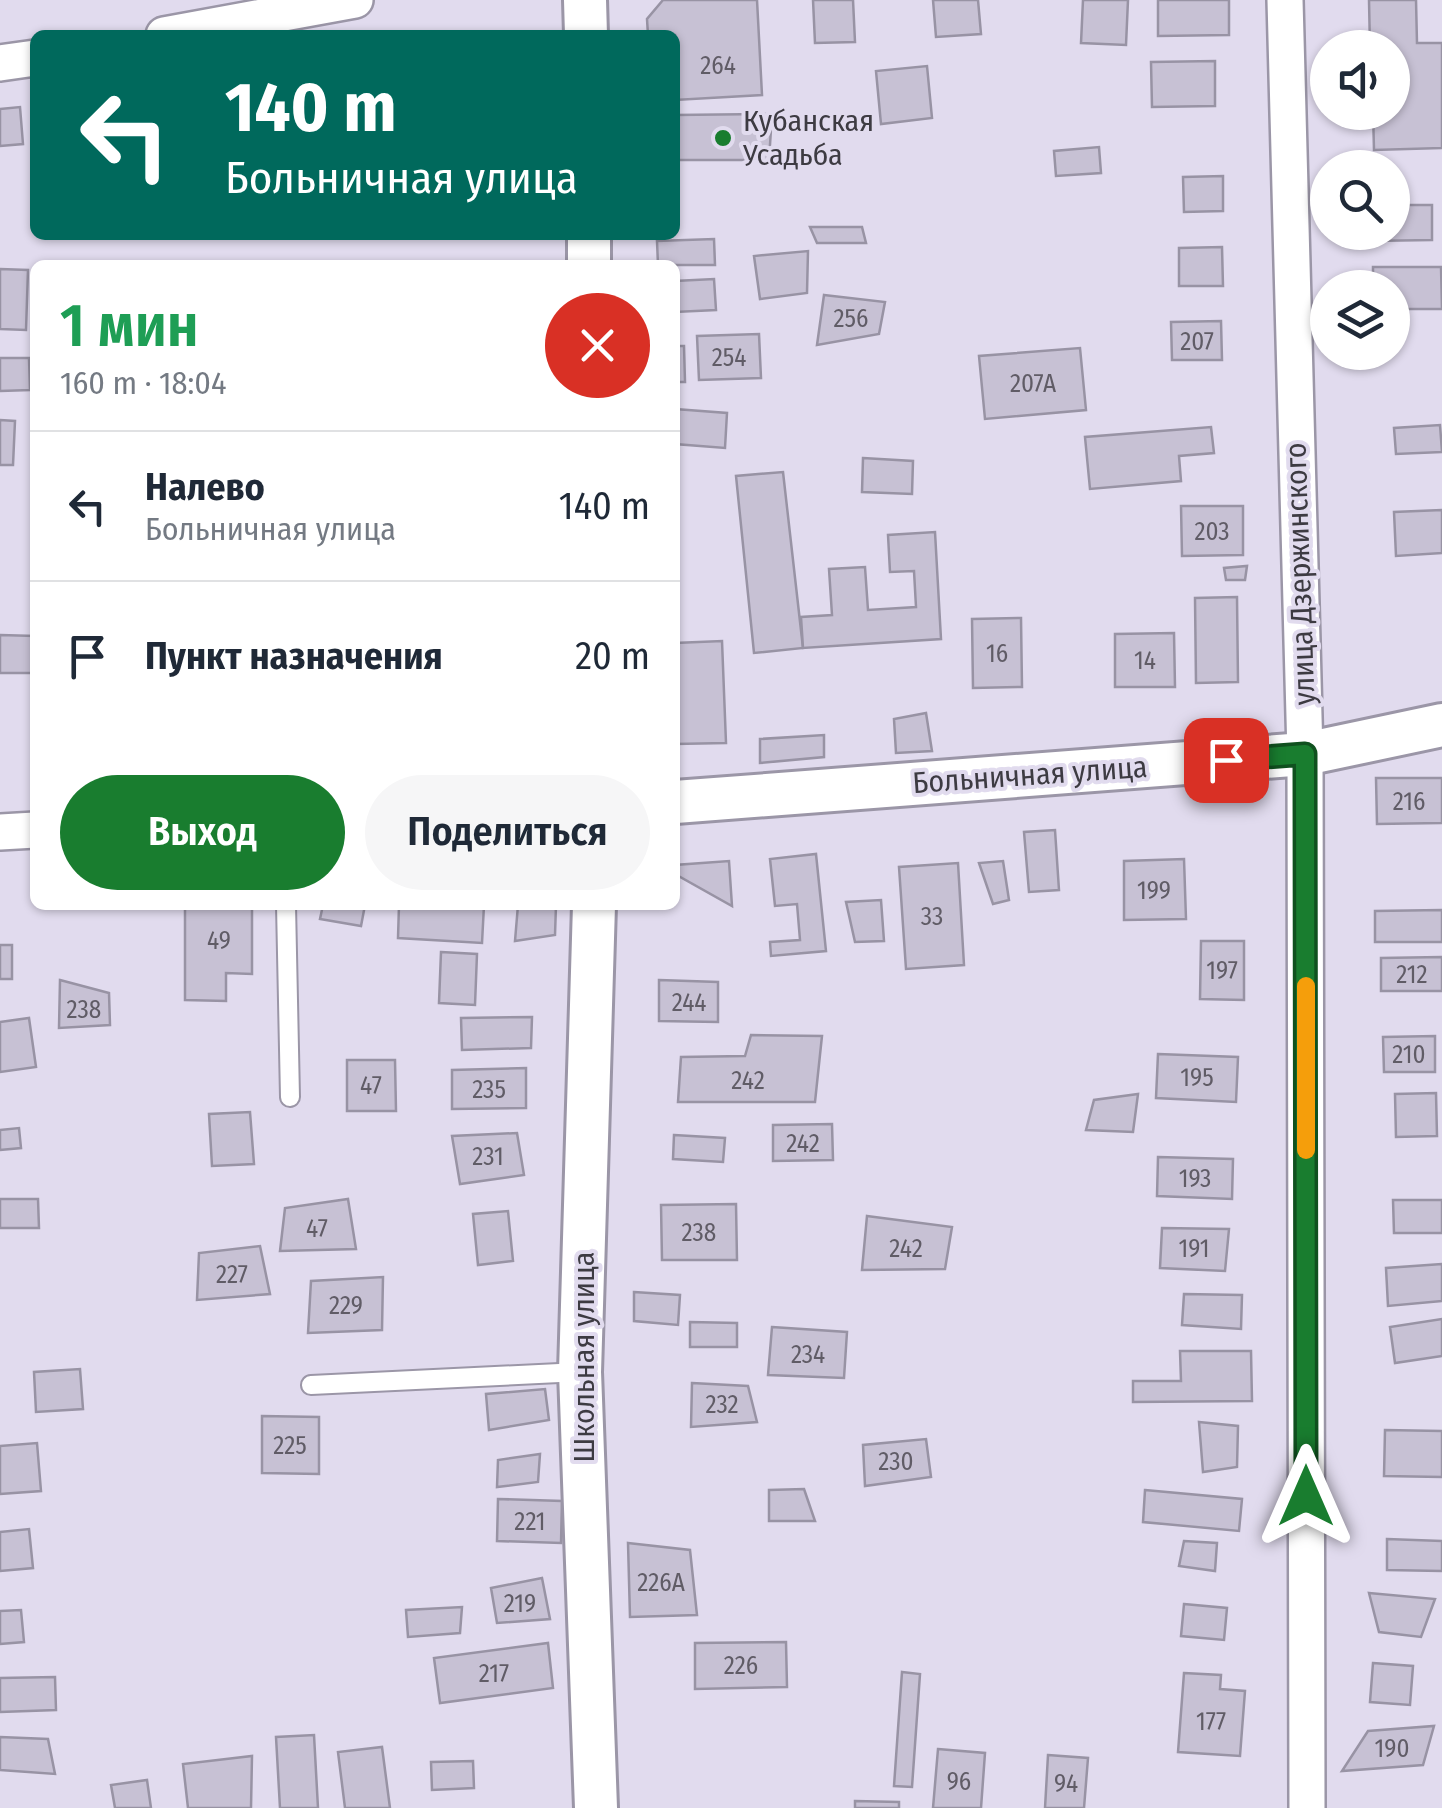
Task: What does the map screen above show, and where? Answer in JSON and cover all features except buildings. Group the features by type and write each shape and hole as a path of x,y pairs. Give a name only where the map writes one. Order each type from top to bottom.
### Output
{"street":[{"path":"191,30 355,0"},
{"path":"586,0 586,30"},
{"name":"улица Дзержинского","path":"1285,0 1305,754 1307,1808"},
{"path":"0,63 30,59"},
{"name":"Больничная улица","path":"680,802 1305,754 1442,726"},
{"path":"0,832 30,830"},
{"name":"Школьная улица","path":"594,910 580,1372 596,1808"}],"lane":[{"path":"286,910 290,1097"},
{"path":"311,1385 580,1372"}],"slow traffic":[{"path":"1306,986 1306,1150"}],"place":[{"name":"Кубанская Усадьба","path":"723,138"}],"route":[{"path":"1226,760 1305,754 1306,1496"}]}
